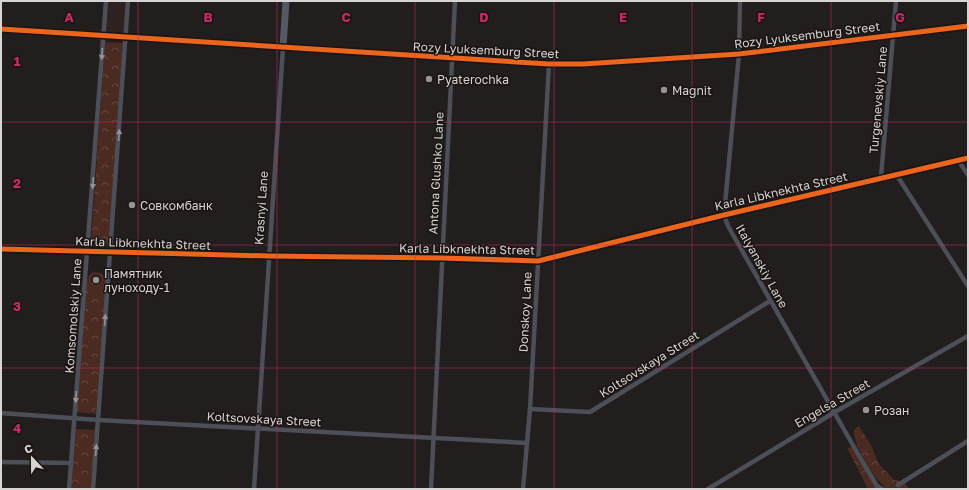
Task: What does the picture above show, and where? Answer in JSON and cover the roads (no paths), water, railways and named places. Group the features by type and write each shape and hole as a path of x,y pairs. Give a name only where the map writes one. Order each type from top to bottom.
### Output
{"street":[{"name":"Komsomolskiy Lane","path":"70,489 106,1"},
{"path":"93,489 128,1"},
{"name":"Krasnyi Lane","path":"254,489 286,1"},
{"name":"Antona Glushko Lane","path":"431,489 455,1"},
{"name":"Italyanskiy Lane","path":"740,1 739,54 724,215 728,226 770,301 877,486 882,489"},
{"name":"Turgenevskiy Lane","path":"881,178 896,1"},
{"name":"Rozy Lyuksemburg Street","path":"1,29 549,64 583,64 739,54 968,26"},
{"name":"Donskoy Lane","path":"524,489 530,409 549,64"},
{"name":"Karla Libknekhta Street","path":"1,249 538,261 724,215 968,158"},
{"path":"958,160 968,175"},
{"path":"896,174 968,286"},
{"name":"Koltsovskaya Street","path":"530,409 590,412 770,301"},
{"name":"Engelsa Street","path":"708,489 835,412 968,336"},
{"name":"Koltsovskaya Street","path":"1,413 98,420 527,443"},
{"path":"898,485 968,442"},
{"path":"1,462 72,463"}],"tram line":[{"path":"1,248 269,255 442,256 538,259 724,213 968,156"}],"place":[{"name":"Pyaterochka","path":"429,79"},
{"name":"Magnit","path":"664,90"},
{"name":"Совкомбанк","path":"132,205"},
{"name":"Памятник луноходу-1","path":"96,280"},
{"name":"Розан","path":"866,410"}]}
